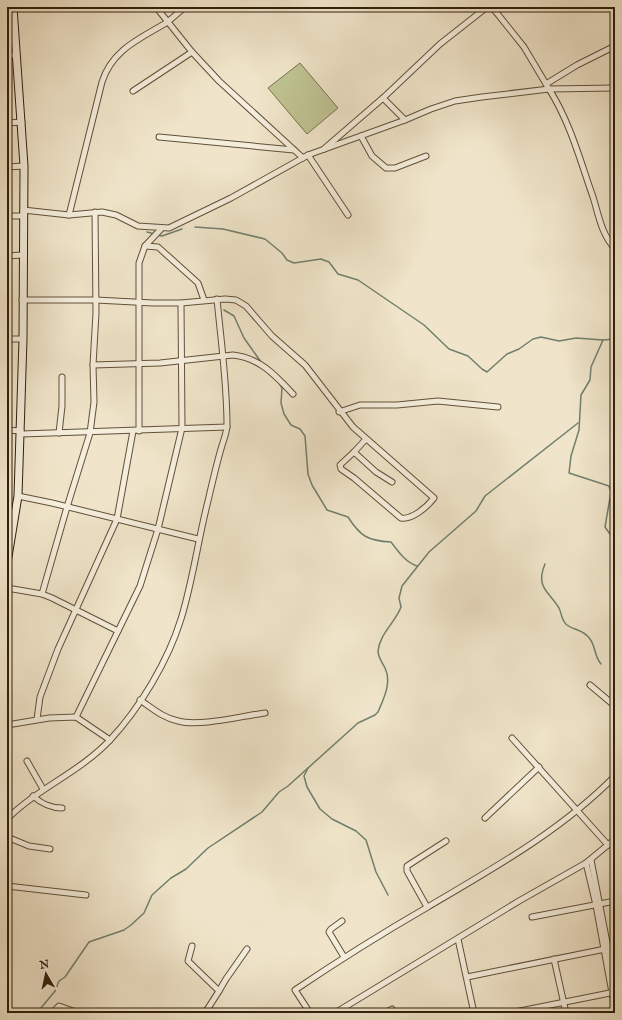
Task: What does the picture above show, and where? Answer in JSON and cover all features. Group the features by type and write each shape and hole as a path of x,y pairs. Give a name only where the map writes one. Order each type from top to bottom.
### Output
{"street":[{"path":"7,563 10,527 18,496 23,339 22,255 24,166 13,7"},
{"path":"156,7 192,52 230,92 294,150 306,157 348,215"},
{"path":"69,215 104,74 113,59 126,47 168,22 185,7"},
{"path":"322,151 383,98 440,44 487,7"},
{"path":"492,7 524,47 559,105 569,128 601,227 615,249"},
{"path":"546,84 577,65 615,46"},
{"path":"133,91 192,52"},
{"path":"7,55 16,55"},
{"path":"7,216 23,213 69,215 108,212 138,226 161,229 176,226 306,157 431,109 455,102 527,90 615,88"},
{"path":"383,98 405,120"},
{"path":"7,123 22,122"},
{"path":"362,136 372,156 386,168 395,168 426,156"},
{"path":"160,137 294,150"},
{"path":"7,167 24,166"},
{"path":"42,594 66,507 90,433 94,402 93,365 96,300 95,212"},
{"path":"37,719 42,691 76,609 117,519 136,431 139,364 139,262 145,246 161,229"},
{"path":"145,246 158,248 198,283 204,300"},
{"path":"7,256 22,255"},
{"path":"7,819 33,796 82,764 110,740 140,700 161,667 175,638 191,579 198,539 227,427 223,356 217,299"},
{"path":"22,300 181,302 231,299 246,306 272,336 305,365 339,412 366,439 434,498 432,501 422,510 406,518 398,516 340,468 340,465 366,439"},
{"path":"76,717 140,586 158,529 182,428 181,302"},
{"path":"7,339 23,339"},
{"path":"93,365 182,361 233,355 252,358 276,376 293,394"},
{"path":"59,433 62,406 62,377"},
{"path":"339,412 360,406 398,405 438,401 498,407"},
{"path":"7,430 21,432 90,433 227,427"},
{"path":"354,452 376,472 392,482"},
{"path":"18,496 198,539"},
{"path":"7,588 42,594 76,609 118,631"},
{"path":"590,685 615,706"},
{"path":"140,700 164,716 179,722 197,722 265,713"},
{"path":"7,725 37,719 76,717 110,740"},
{"path":"512,738 608,845"},
{"path":"27,761 43,789"},
{"path":"485,818 539,767"},
{"path":"310,1013 295,990 344,957 520,850 578,810 615,776"},
{"path":"33,796 44,804 53,808 62,808"},
{"path":"7,837 29,846 50,849"},
{"path":"335,1013 519,901 591,860 615,839"},
{"path":"427,907 407,872 406,866 446,842"},
{"path":"591,860 614,992 615,1009"},
{"path":"586,863 598,905"},
{"path":"7,886 86,895"},
{"path":"532,917 615,901"},
{"path":"342,921 329,932 344,957"},
{"path":"458,939 474,1013"},
{"path":"192,946 188,961 219,991"},
{"path":"467,977 615,947"},
{"path":"205,1013 247,949"},
{"path":"606,949 615,984"},
{"path":"554,959 566,1013"},
{"path":"510,1013 614,992"},
{"path":"52,1013 59,1006 79,1013"},
{"path":"385,1013 392,1009"}],"green space":[{"path":"300,63 338,108 307,134 268,88"}],"waterway":[{"path":"195,227 223,229 265,239 282,253 287,260 294,263 321,259 329,262 338,274 358,280 424,325 449,349 468,356 487,372 507,354 519,349 533,339 541,337 559,341 576,338 603,340"},
{"path":"147,232 162,236 182,229"},
{"path":"224,310 234,316 244,338 261,362"},
{"path":"615,339 603,340 591,367 590,380 581,395 579,430 571,456 569,473 609,486 611,492 605,527 610,534 615,535"},
{"path":"279,383 282,388 281,403 284,414 291,425 300,429 305,436 308,474 312,485 327,510 348,517 357,529 370,539 391,542 405,559 417,566"},
{"path":"41,1008 55,991 59,981 65,977 89,942 124,930 131,925 144,913 152,895 171,878 186,869 208,848 262,812 279,792 288,786 358,723 378,712 383,701 388,679 385,668 379,657 379,645 401,607 399,598 402,586 429,552 476,511 485,496 578,423"},
{"path":"545,564 542,572 542,584 544,589 559,608 565,623 570,627 585,633 590,639 597,658 601,664"},
{"path":"308,768 304,776 307,787 320,809 332,819 356,831 366,840 376,872 388,895"}]}
